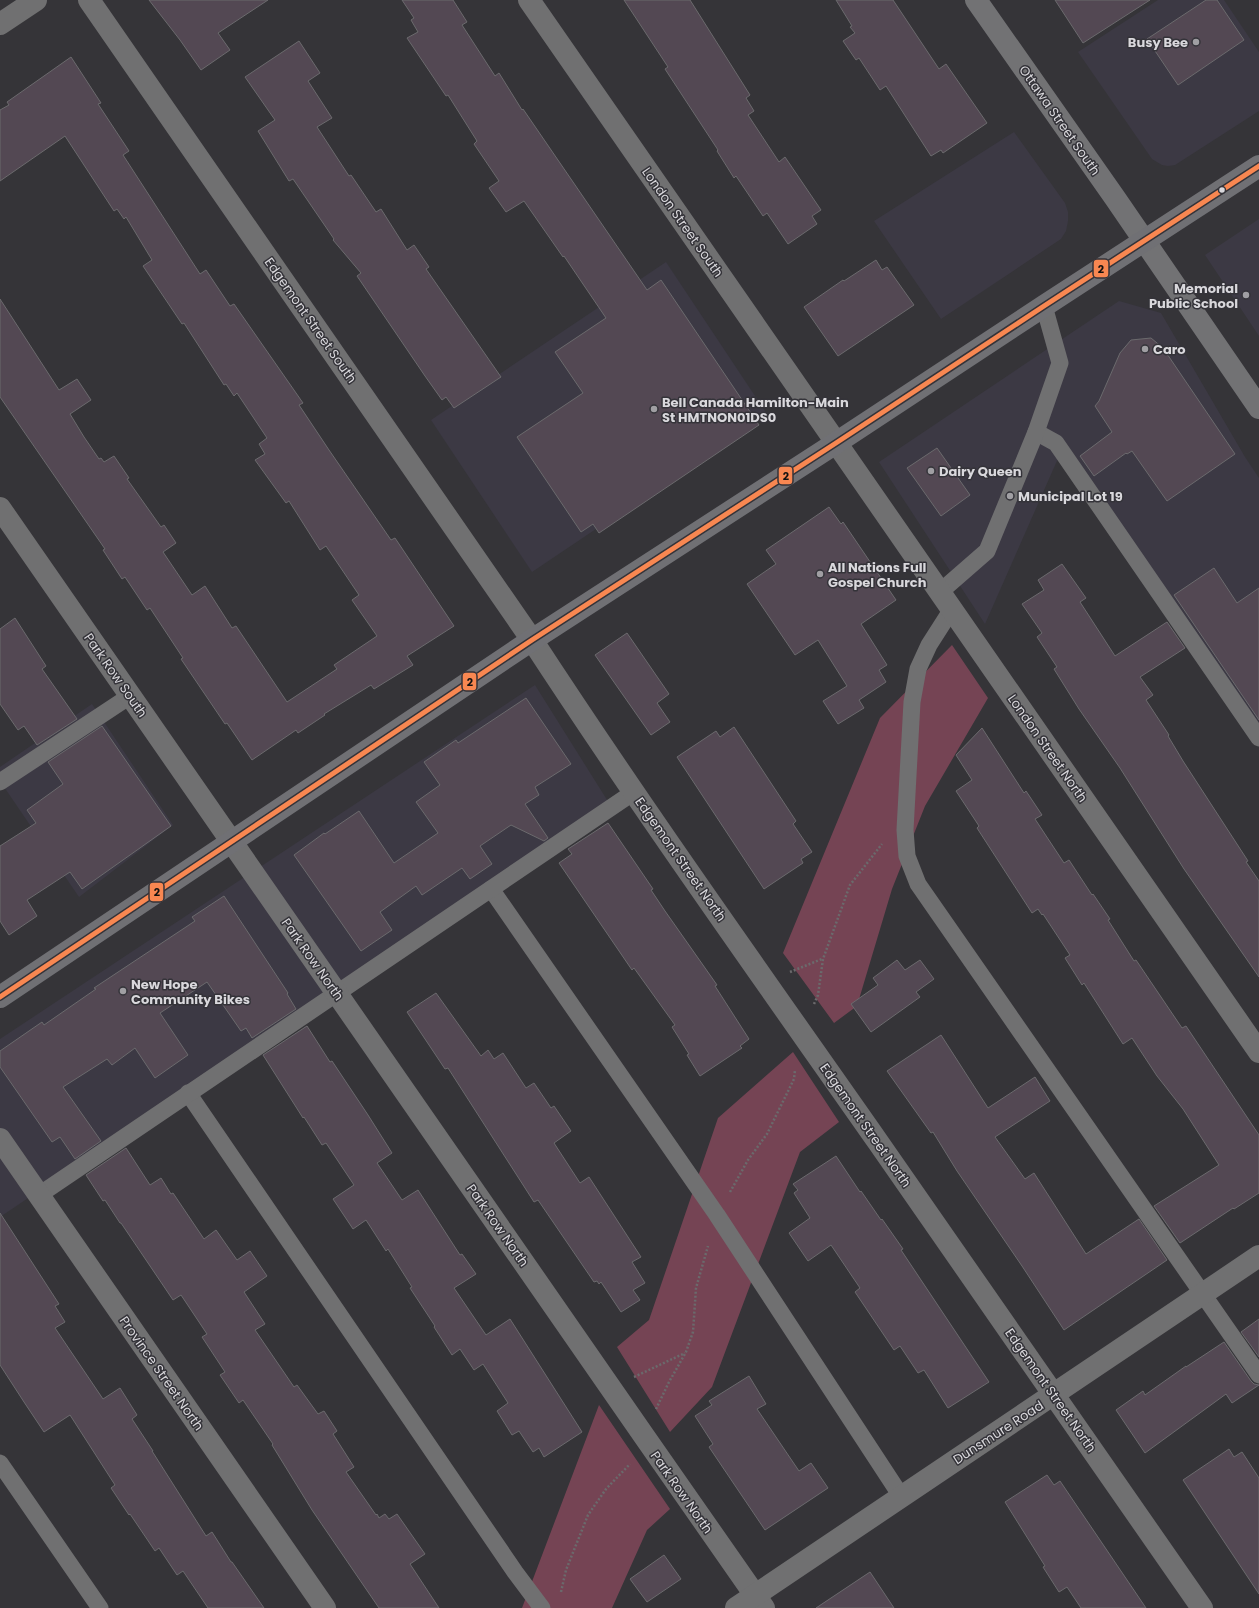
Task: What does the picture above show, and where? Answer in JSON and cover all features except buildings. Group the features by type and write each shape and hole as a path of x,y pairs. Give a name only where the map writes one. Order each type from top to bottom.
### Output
{"main road":[{"name":"Ottawa Street South","path":"976,0 1144,240 1259,408"},
{"path":"0,997 532,640 836,444 1144,240 1259,166"}],"street":[{"path":"0,24 36,0"},
{"name":"Edgemont Street South","path":"89,0 532,640"},
{"name":"London Street South","path":"529,0 836,444"},
{"name":"London Street North","path":"836,444 1259,1052"},
{"name":"Park Row South","path":"0,508 231,843"},
{"name":"Edgemont Street North","path":"532,640 634,792 1202,1608"},
{"name":"Park Row North","path":"231,843 760,1602"},
{"name":"Province Street North","path":"0,1139 325,1608"},
{"name":"Dunsmure Road","path":"736,1608 760,1602 901,1496 1055,1395 1259,1256"}],"lane":[{"path":"1044,306 1060,363 1036,432 987,551 946,601 918,669 912,702 905,830 907,856 918,884 1259,1375"},
{"path":"1036,432 1056,443 1259,738"},
{"path":"0,782 130,696"},
{"path":"39,1195 634,792"},
{"path":"491,889 717,1215 901,1496"},
{"path":"188,1093 506,1558 542,1608"},
{"path":"0,1464 100,1608"}],"path":[{"path":"766,982 822,959"},
{"path":"610,1388 686,1352"}],"shaded area":[{"path":"1158,0 1224,0 1259,52 1259,111 1175,165 1168,166 1162,165 1152,159 1078,52"},
{"path":"1014,132 1065,203 1068,212 1066,231 1061,239 941,319 874,221"},
{"name":"Memorial Public School","path":"1259,219 1259,336 1205,255"},
{"name":"Bell Canada Hamilton-Main St HMTNON01DS0","path":"666,262 767,414 532,572 431,420"},
{"path":"1119,301 1161,313 1245,457 1259,478 1259,732 1060,454 985,624 879,462"},
{"path":"952,645 988,698 925,806 892,889 857,1006 834,1023 783,953 880,718"},
{"path":"535,685 614,811 299,1016 0,1217 0,1039"},
{"path":"92,704 173,825 79,897 0,781 0,767"},
{"path":"793,1052 839,1122 800,1152 712,1387 670,1432 617,1347 649,1320 718,1118"},
{"path":"599,1405 670,1509 647,1530 612,1608 522,1608"}],"transit line":[{"name":"2","path":"0,997 532,640 1259,166"}],"place":[{"name":"Busy Bee","path":"1196,42"},
{"name":"Memorial Public School","path":"1246,295"},
{"name":"Caro","path":"1145,349"},
{"name":"Bell Canada Hamilton-Main St HMTNON01DS0","path":"654,409"},
{"name":"Dairy Queen","path":"931,471"},
{"name":"Municipal Lot 19","path":"1010,496"},
{"name":"All Nations Full Gospel Church","path":"820,574"},
{"name":"New Hope Community Bikes","path":"123,991"}]}
